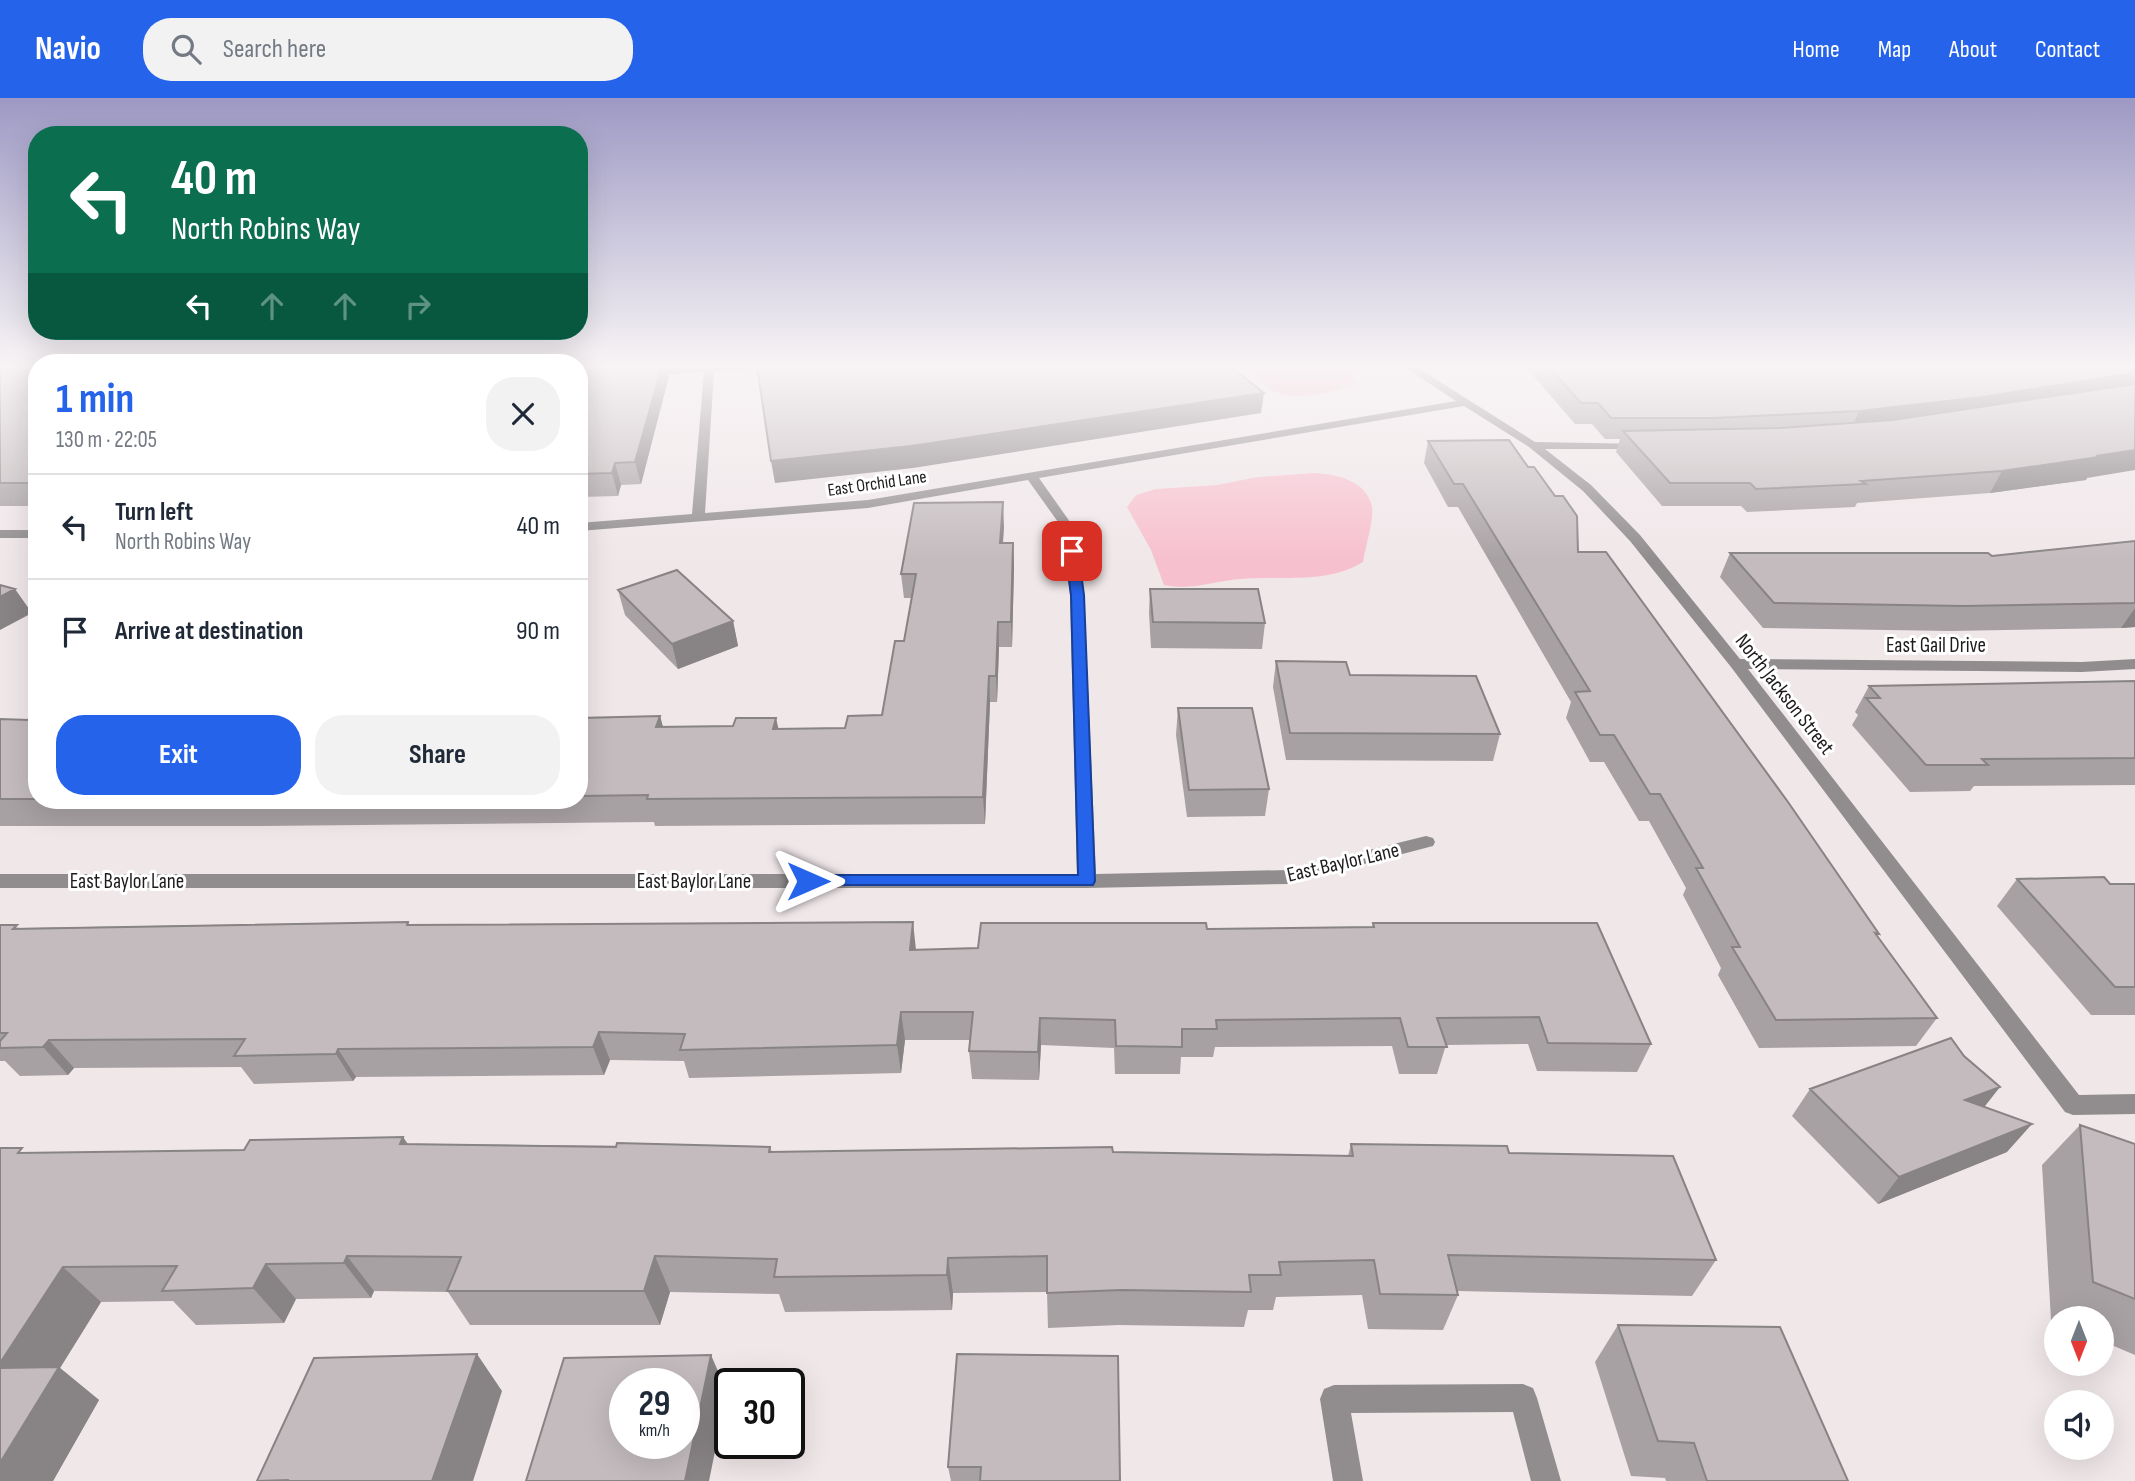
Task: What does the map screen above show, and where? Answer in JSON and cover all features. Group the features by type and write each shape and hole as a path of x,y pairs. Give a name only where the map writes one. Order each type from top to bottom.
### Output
{"street":[{"path":"698,519 705,431"},
{"name":"East Orchid Lane","path":"588,526 868,504 1301,431"},
{"name":"North Jackson Street","path":"1511,431 1587,488 1635,538 1736,664 2073,1105 2135,1104"},
{"path":"1533,445 1649,446"},
{"path":"1032,477 1069,528 1077,595 1087,881"},
{"path":"0,534 28,534"},
{"name":"East Gail Drive","path":"1736,664 2082,667 2135,664"},
{"name":"East Baylor Lane","path":"0,881 1087,881 1288,877 1426,842"},
{"path":"1348,1481 1334,1399 1523,1398 1546,1481"}],"shaded area":[{"path":"1314,473 1349,480 1364,490 1372,507 1363,562 1334,574 1303,578 1240,579 1193,586 1164,585 1151,550 1127,507 1136,495 1156,489 1217,485 1258,477"}],"building":[{"path":"0,431 28,431 28,483 0,483"},
{"path":"588,431 644,431 635,462 615,463 612,473 588,474"},
{"path":"767,431 1014,431 911,446 771,461"},
{"path":"1623,431 2135,431 2135,450 2002,471 1861,481 1866,484 1756,489 1750,483 1670,483"},
{"path":"1509,440 1528,467 1534,467 1555,496 1563,496 1577,516 1578,552 1606,552 1788,802 1879,934 1875,933 1937,1018 1776,1020 1732,947 1740,947 1696,868 1703,868 1660,794 1650,794 1614,735 1600,735 1575,692 1590,691 1463,484 1454,484 1428,441"},
{"path":"1003,502 1000,543 1013,543 1011,622 998,622 996,676 989,676 983,797 647,799 648,795 588,796 588,718 660,716 656,727 733,726 736,718 776,718 773,729 845,728 848,716 882,715 895,641 904,641 916,574 901,574 914,503"},
{"path":"2135,541 2135,603 1964,606 1774,603 1730,553 1988,553 1992,556"},
{"path":"677,570 733,621 672,644 618,590"},
{"path":"0,585 15,589 0,597"},
{"path":"1150,589 1258,589 1265,623 1153,622"},
{"path":"1276,661 1346,662 1350,675 1476,676 1500,734 1290,733"},
{"path":"2135,681 2135,758 1982,759 1988,765 1926,765 1866,698 1880,698 1869,686"},
{"path":"1178,708 1252,708 1269,789 1189,790"},
{"path":"0,719 28,720 28,799 0,799"},
{"path":"2104,877 2110,884 2135,884 2135,987 2115,987 2017,879"},
{"path":"408,922 407,925 913,922 910,950 978,948 981,923 1206,923 1207,929 1374,927 1373,923 1597,923 1651,1044 1548,1043 1539,1017 1437,1018 1447,1047 1408,1047 1400,1018 1216,1020 1217,1029 1182,1029 1182,1047 1116,1046 1115,1020 1040,1018 1038,1052 969,1051 973,1012 901,1012 897,1045 680,1050 685,1034 599,1032 593,1047 338,1049 336,1054 234,1056 245,1039 49,1040 43,1047 0,1048 0,1041 7,1033 0,1033 0,925 17,925 13,929"},
{"path":"1951,1038 1964,1056 2000,1087 1965,1100 2032,1124 1899,1177 1810,1089"},
{"path":"2080,1125 2135,1144 2135,1299 2093,1282"},
{"path":"403,1137 400,1144 616,1147 617,1143 770,1147 769,1152 1112,1147 1113,1152 1353,1156 1351,1144 1507,1146 1509,1153 1673,1156 1716,1260 1448,1255 1458,1295 1380,1294 1374,1260 1279,1262 1281,1275 1249,1275 1251,1292 1121,1290 1047,1293 1047,1256 948,1258 947,1275 774,1277 777,1259 655,1256 644,1291 447,1291 461,1257 347,1256 344,1263 266,1264 253,1288 162,1291 177,1266 63,1267 0,1363 0,1148 22,1148 18,1153 244,1150 250,1140"},
{"path":"1618,1325 1780,1327 1848,1481 1707,1481 1694,1443 1658,1441"},
{"path":"477,1354 432,1481 257,1481 314,1358"},
{"path":"957,1354 1118,1356 1120,1481 980,1481 981,1467 948,1467"},
{"path":"711,1355 700,1408 700,1368 609,1368 609,1459 690,1459 685,1481 526,1481 564,1358"},
{"path":"59,1367 0,1463 0,1368"}],"route":[{"path":"808,881 1087,881 1077,595 1072,551"}]}
